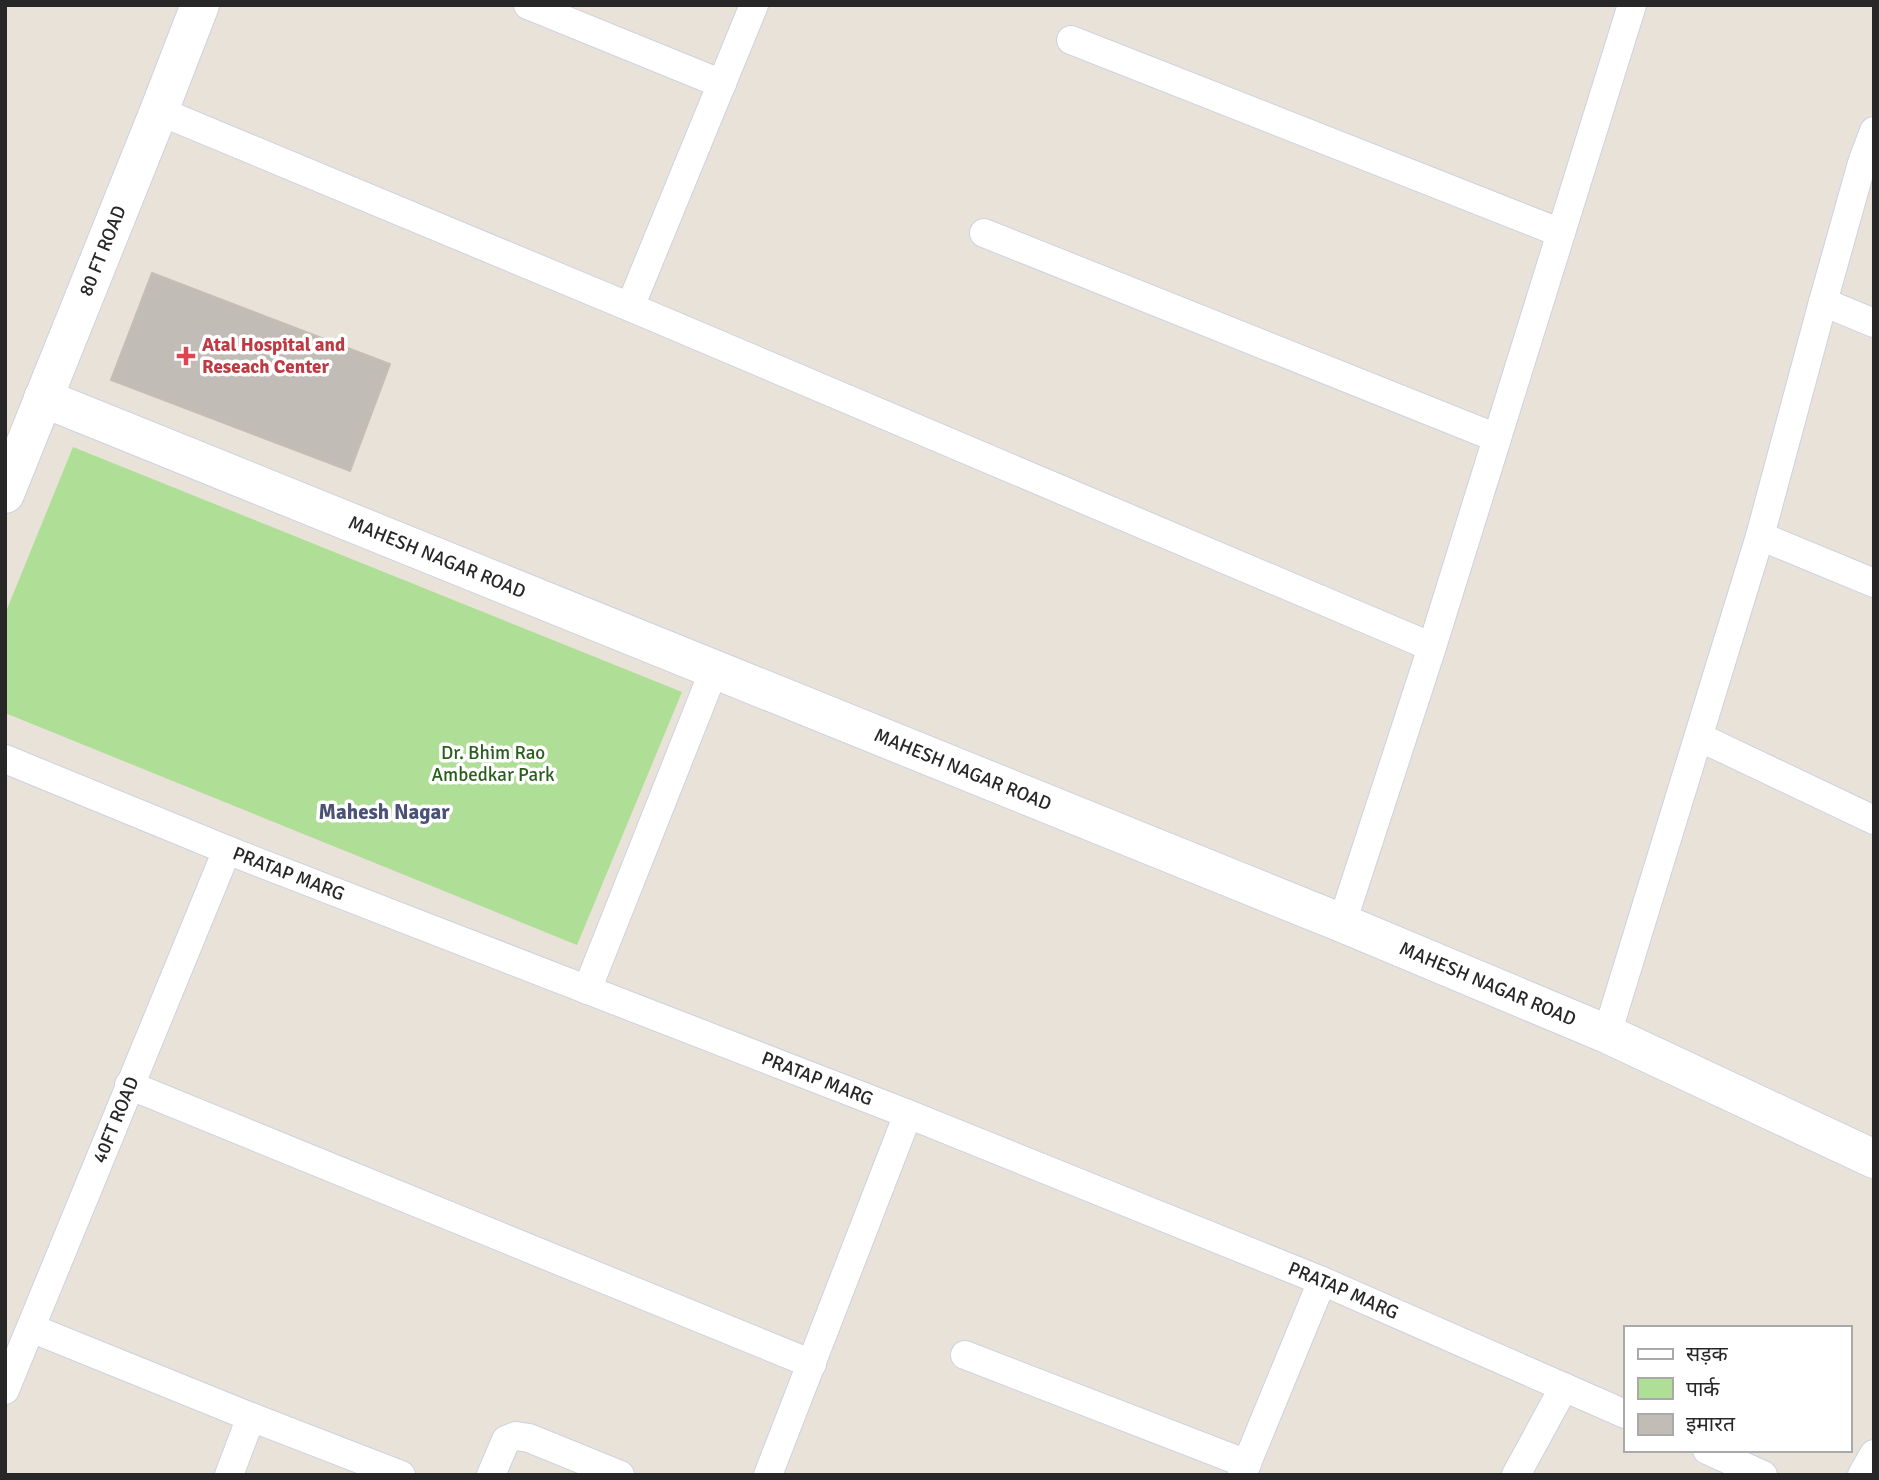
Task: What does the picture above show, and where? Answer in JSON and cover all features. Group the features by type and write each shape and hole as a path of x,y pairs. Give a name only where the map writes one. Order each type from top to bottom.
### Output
{"street":[{"name":"80 FT ROAD","path":"5,494 200,5"},
{"path":"528,5 722,84"},
{"path":"630,307 754,5"},
{"path":"1342,923 1432,646 1632,5"},
{"path":"1072,40 1561,233"},
{"path":"159,111 1432,646"},
{"path":"1607,1034 1760,536 1823,302 1868,162 1874,131"},
{"path":"984,233 1497,438"},
{"path":"1823,302 1874,323"},
{"name":"MAHESH NAGAR ROAD","path":"43,398 1342,923 1607,1034 1874,1159"},
{"path":"1760,536 1874,583"},
{"path":"587,990 714,670"},
{"path":"1699,737 1874,820"},
{"name":"PRATAP MARG","path":"5,759 227,850 908,1114 1321,1281 1624,1414"},
{"name":"40FT ROAD","path":"5,1390 227,850"},
{"path":"129,1085 812,1364"},
{"path":"768,1475 908,1114"},
{"path":"965,1355 1245,1469 1321,1281"},
{"path":"30,1328 401,1475"},
{"path":"1516,1475 1564,1387"},
{"path":"229,1475 251,1417"},
{"path":"491,1475 506,1440 516,1436 530,1438 620,1475"},
{"path":"1711,1452 1763,1475"}],"green space":[{"name":"Dr. Bhim Rao Ambedkar Park","path":"73,447 682,692 577,945 5,713 5,614"}],"building":[{"path":"152,273 390,364 350,471 111,380"}],"place":[{"name":"Atal Hospital and Reseach Center","path":"186,356"}],"district":[{"name":"Mahesh Nagar","path":"384,812"}]}
